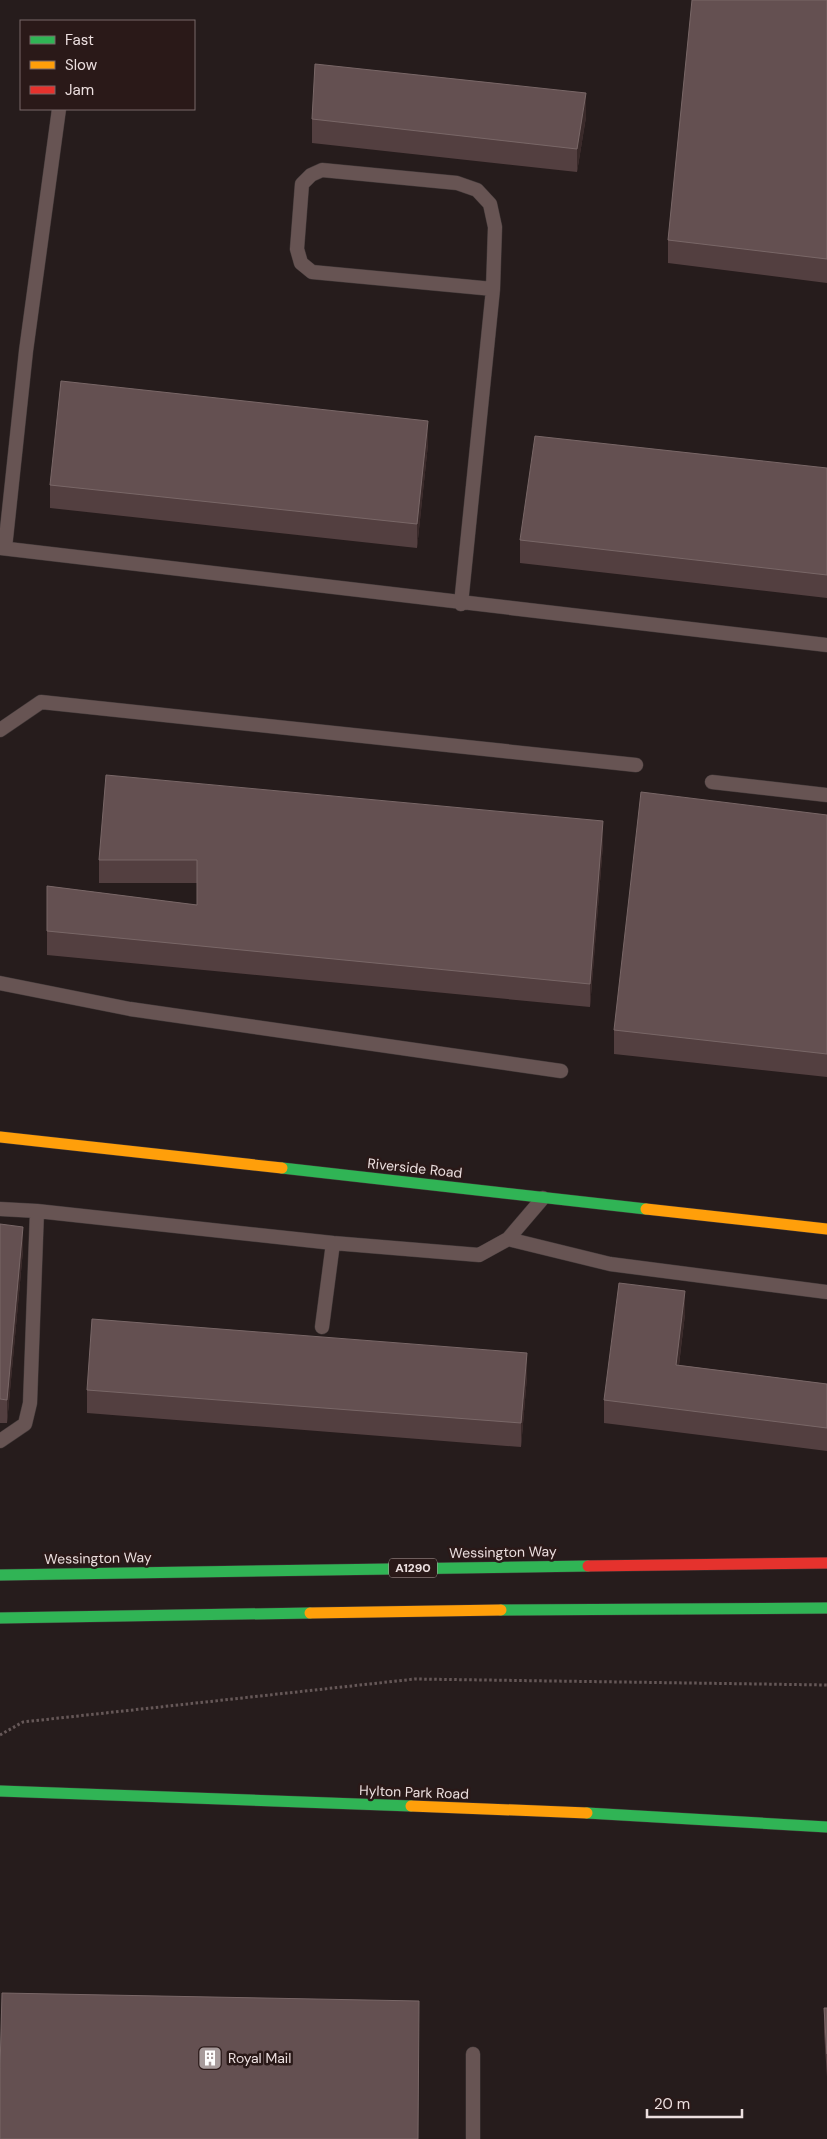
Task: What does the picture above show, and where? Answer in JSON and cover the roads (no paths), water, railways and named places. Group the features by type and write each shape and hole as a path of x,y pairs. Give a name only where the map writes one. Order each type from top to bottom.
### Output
{"street":[{"name":"Riverside Road","path":"0,1137 827,1229"},
{"name":"Wessington Way","path":"0,1575 827,1563"},
{"path":"0,1618 564,1609 827,1608"},
{"name":"Hylton Park Road","path":"0,1790 655,1816 827,1827"}],"lane":[{"path":"59,110 26,351 3,548 461,604 827,646"},
{"path":"461,604 493,288 495,227 490,204 477,190 457,183 322,170 311,175 302,184 297,249 301,263 312,272 493,288"},
{"path":"0,730 41,702 636,765"},
{"path":"712,782 827,795"},
{"path":"0,983 130,1009 561,1071"},
{"path":"0,1209 37,1211 333,1243 479,1255 508,1239 543,1198"},
{"path":"0,1441 25,1424 30,1403 37,1211"},
{"path":"508,1239 610,1264 827,1292"},
{"path":"322,1327 333,1243"},
{"path":"473,2054 473,2139"}],"place":[{"name":"Royal Mail","path":"210,2058"}]}
